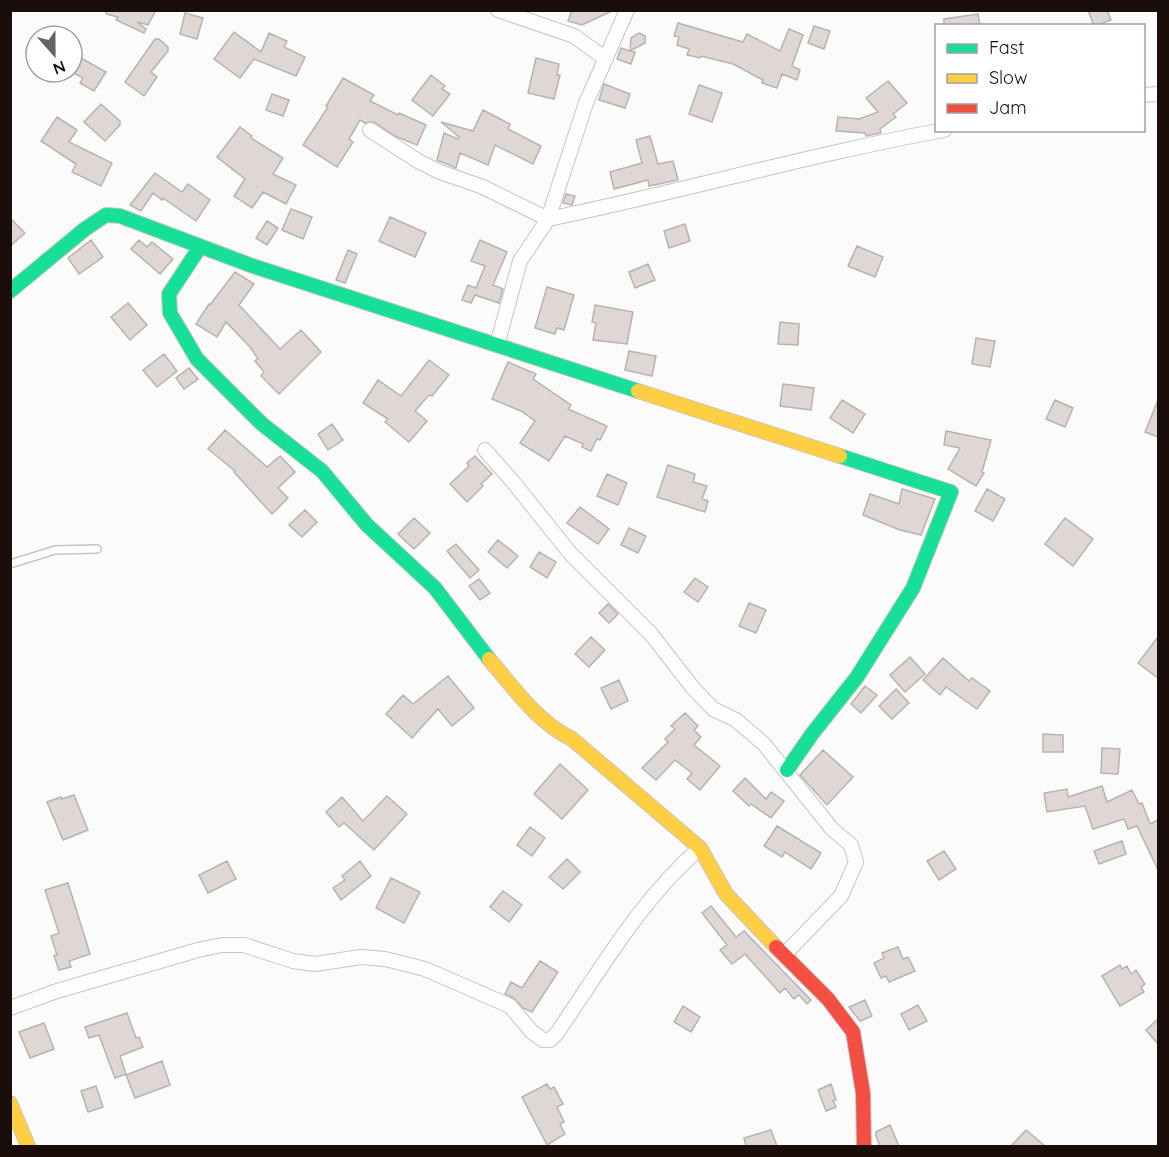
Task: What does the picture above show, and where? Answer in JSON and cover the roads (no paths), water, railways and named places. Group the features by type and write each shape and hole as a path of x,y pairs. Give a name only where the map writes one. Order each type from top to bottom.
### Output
{"street":[{"path":"498,10 574,36 606,59"},
{"path":"496,345 520,261 548,219 586,103 627,10"},
{"path":"370,130 432,168 483,188 548,219 637,201 812,157 935,132"},
{"path":"10,291 105,215 120,216 200,247 951,492 913,588 857,677 812,734 787,771"},
{"path":"200,247 169,294 170,313 180,334 197,359 262,424 322,471 367,525 435,588 475,643 529,706 556,732 572,739 612,771 700,848 726,894 828,999 852,1032 863,1093 864,1146"},
{"path":"485,450 570,553 651,634 693,688 713,709 736,720 764,744 832,829 851,845 856,862 841,896 784,955"},
{"path":"10,1008 57,991 198,950 222,945 244,945 292,961 315,964 361,957 385,959 425,969 510,1006 532,1032 543,1040 550,1040 644,907 676,868 700,848"},
{"path":"10,1103 28,1146"}],"lane":[{"path":"10,564 55,550 98,549"}]}
